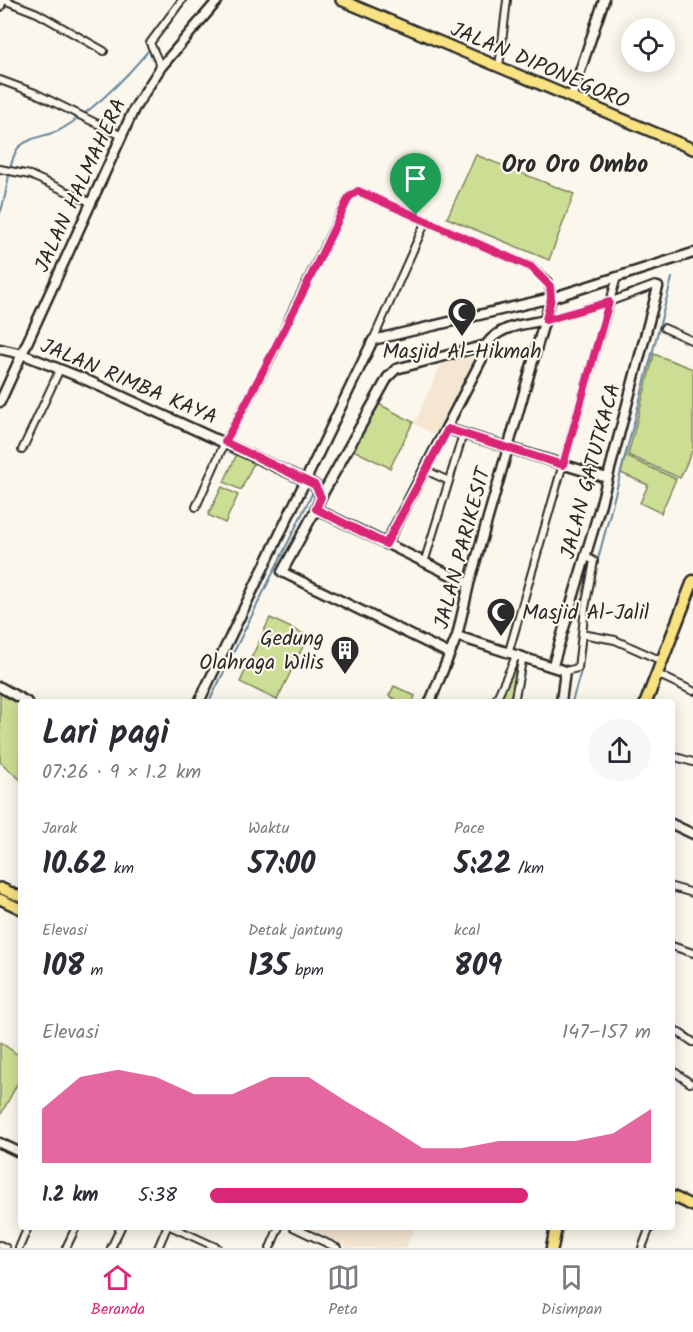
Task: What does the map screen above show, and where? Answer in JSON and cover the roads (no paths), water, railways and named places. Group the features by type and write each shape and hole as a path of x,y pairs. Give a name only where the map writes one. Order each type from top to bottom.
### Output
{"highway":[{"path":"647,699 693,582"},
{"path":"552,1248 555,1230"}],"main road":[{"name":"JALAN DIPONEGORO","path":"341,0 571,98 692,145"},
{"path":"0,888 18,896"},
{"path":"0,899 18,908"},
{"path":"675,1197 693,1206"}],"street":[{"path":"0,6 3,0 37,13 104,51"},
{"path":"160,67 152,49 152,39 182,0"},
{"name":"JALAN HALMAHERA","path":"0,402 120,135 160,67 218,0"},
{"path":"500,68 507,0"},
{"path":"571,98 604,0"},
{"path":"0,80 35,93 120,135"},
{"path":"0,169 12,170 90,202"},
{"path":"196,507 225,442 273,354 291,312 349,197 358,191 531,267 548,281 551,298"},
{"path":"200,699 307,481 426,221"},
{"path":"373,340 551,298 693,253"},
{"path":"496,699 516,653 563,465 617,277"},
{"path":"386,544 448,429 492,336 504,329 609,302 655,285 657,287"},
{"name":"JALAN GATUTKACA","path":"553,665 608,478 657,287"},
{"name":"JALAN PARIKESIT","path":"431,699 457,636 469,584 551,298"},
{"path":"664,328 693,341"},
{"path":"450,654 282,573 321,497 388,377 396,369 486,345"},
{"name":"JALAN RIMBA KAYA","path":"0,349 22,354 60,369 307,481"},
{"path":"22,450 60,369"},
{"path":"448,429 608,478"},
{"path":"424,563 463,434"},
{"path":"425,470 449,482"},
{"path":"307,481 315,485 321,497"},
{"path":"316,509 469,584"},
{"path":"562,699 568,673 578,668 585,634 594,561 585,556"},
{"path":"585,634 615,639 662,661"},
{"path":"457,636 553,665 568,673"},
{"path":"514,699 516,653"},
{"path":"657,674 693,691"},
{"path":"0,687 22,699"},
{"path":"675,757 693,762"},
{"path":"675,825 693,834"},
{"path":"675,888 693,893"},
{"path":"675,947 693,952"},
{"path":"675,1030 692,1039"},
{"path":"675,1072 690,1083"},
{"path":"0,1143 18,1152"},
{"path":"19,1248 27,1230"},
{"path":"66,1248 75,1230"},
{"path":"111,1248 120,1230"},
{"path":"158,1248 166,1230"},
{"path":"178,1230 205,1245 218,1248"},
{"path":"270,1248 278,1230"},
{"path":"299,1230 337,1248"},
{"path":"642,1248 649,1230"},
{"path":"0,1245 6,1248"}],"waterway":[{"path":"0,213 15,153 19,147 33,139 62,129 103,98 142,58 187,0"},
{"path":"597,563 672,278"},
{"path":"210,699 313,492"},
{"path":"573,699 581,671 590,598"}],"place":[{"name":"Masjid Al-Hikmah","path":"462,338"},
{"name":"Masjid Al-Jalil","path":"501,638"},
{"name":"Gedung Olahraga Wilis","path":"345,676"}],"district":[{"name":"Oro Oro Ombo","path":"575,164"}]}
